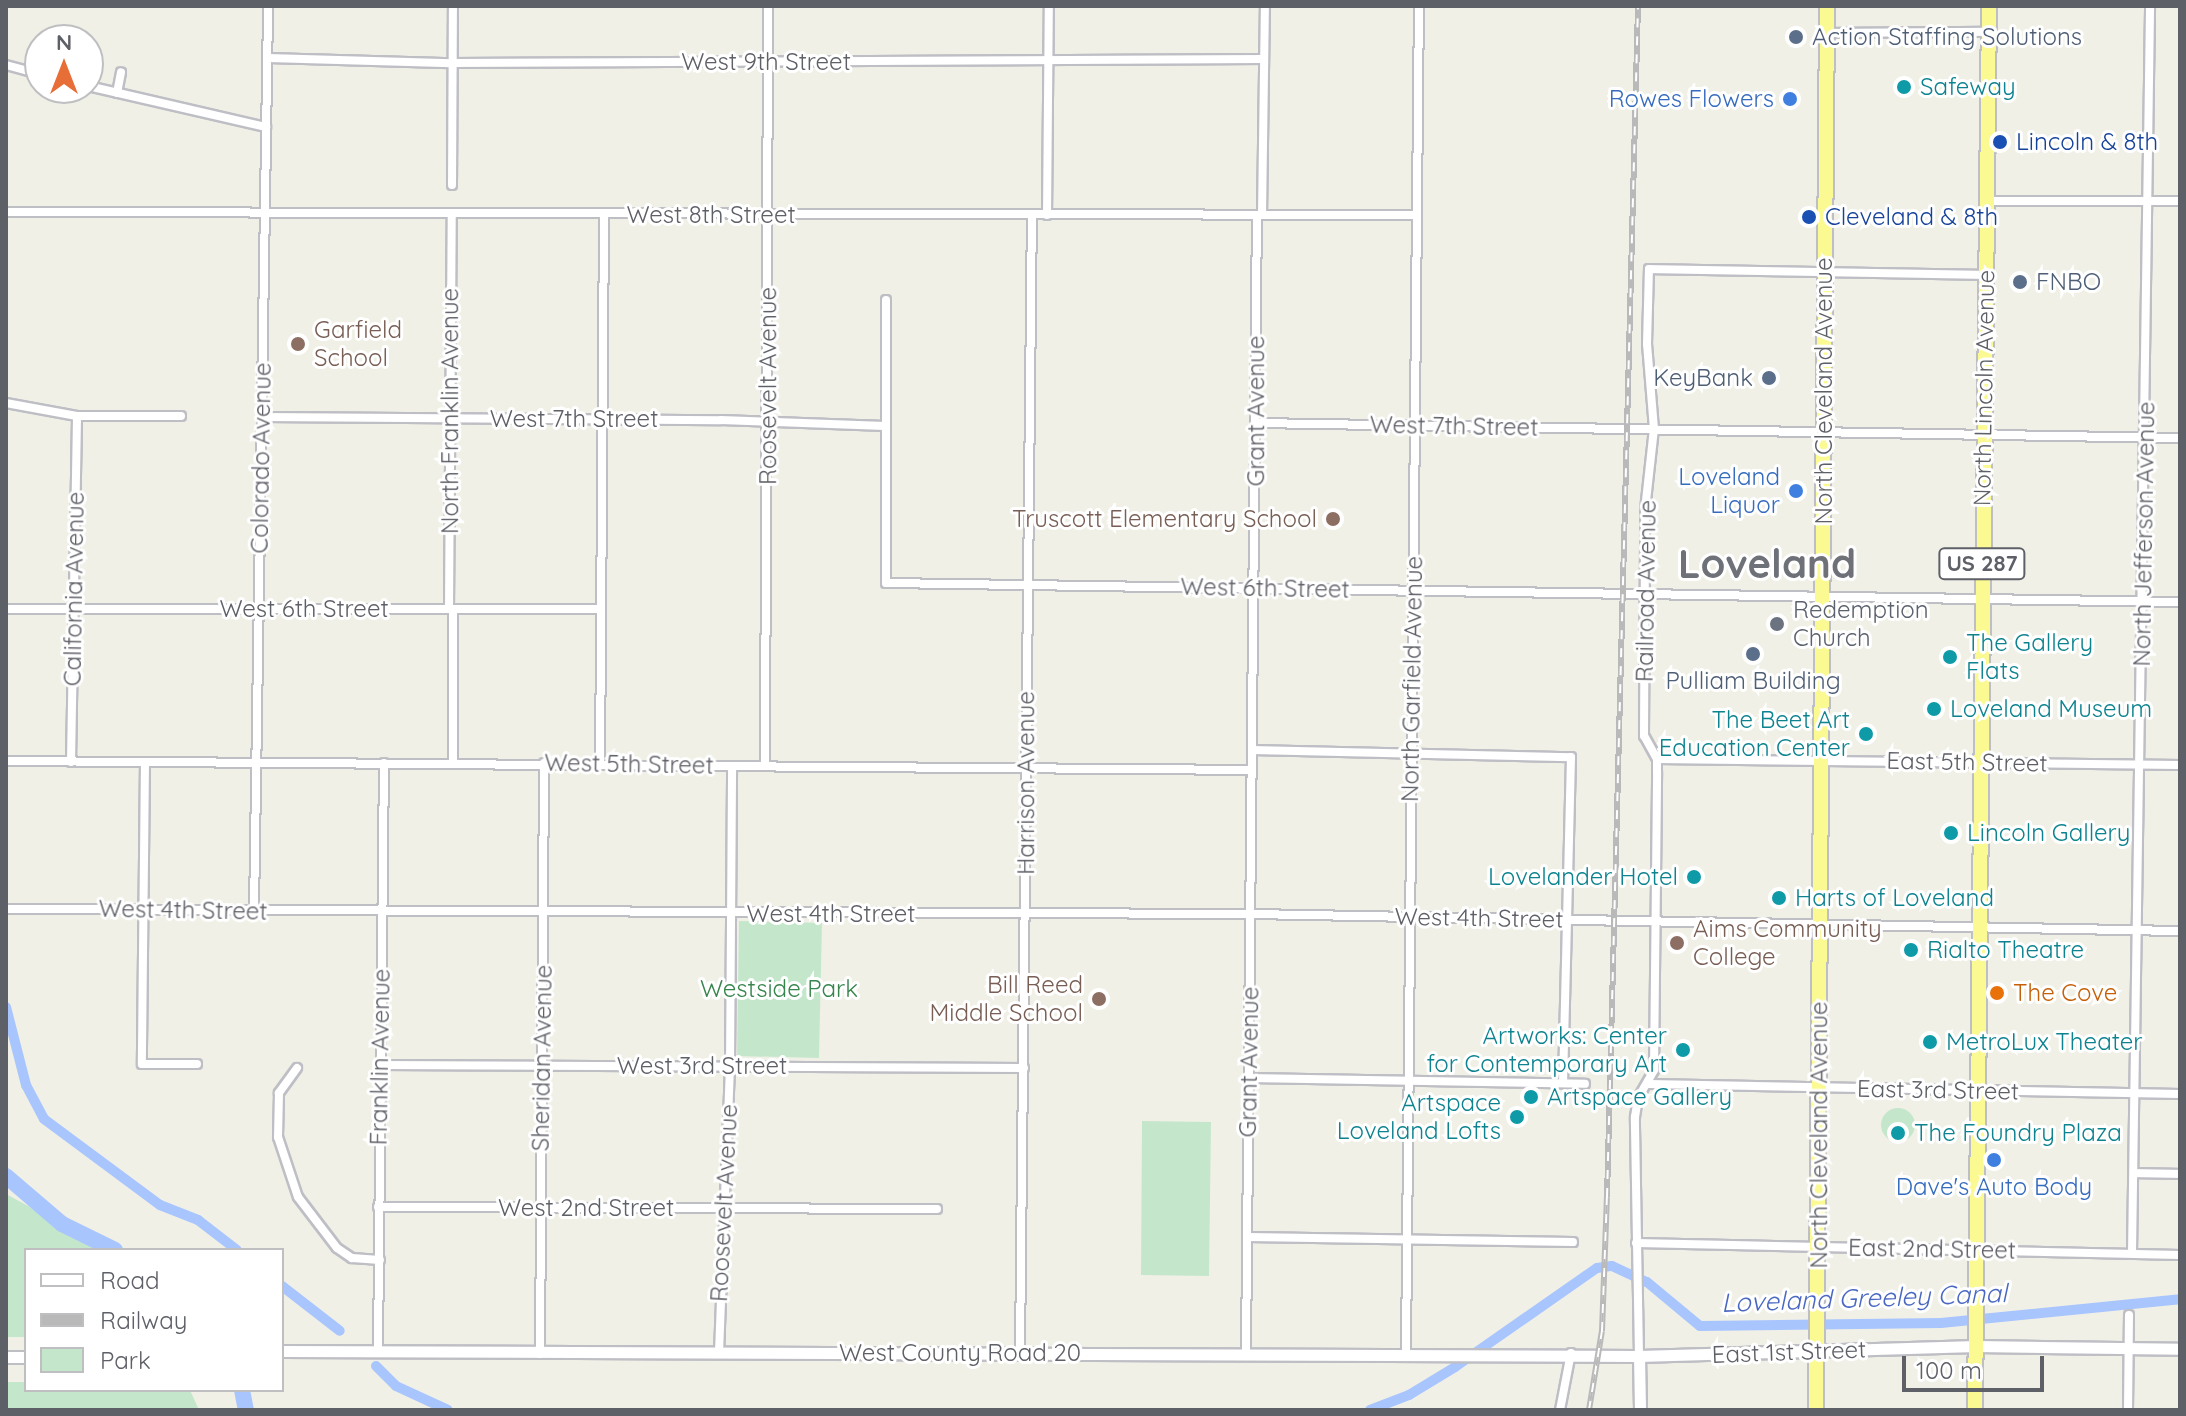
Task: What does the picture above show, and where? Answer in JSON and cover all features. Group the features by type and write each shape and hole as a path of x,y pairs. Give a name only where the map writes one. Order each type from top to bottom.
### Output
{"highway":[{"name":"North Cleveland Avenue","path":"1816,1410 1827,6"},
{"name":"North Lincoln Avenue","path":"1976,1346 1982,435 1989,6"},
{"name":"US 287","path":"1975,1410 1976,1346"}],"main road":[{"name":"East 1st Street","path":"1639,1356 1976,1346 2180,1349"},
{"name":"West County Road 20","path":"284,1351 540,1354 1497,1352 1639,1356"},
{"path":"1639,1356 1640,1410"}],"street":[{"name":"Colorado Avenue","path":"254,911 268,6"},
{"path":"452,185 453,6"},
{"name":"Roosevelt Avenue","path":"765,765 768,6"},
{"path":"1047,215 1049,6"},
{"name":"Grant Avenue","path":"1246,1353 1255,423 1265,6"},
{"name":"North Garfield Avenue","path":"1406,1353 1419,6"},
{"name":"North Jefferson Avenue","path":"2132,1253 2150,6"},
{"path":"1827,33 1989,32"},
{"name":"West 9th Street","path":"268,58 452,63 1264,59"},
{"path":"117,93 121,72"},
{"path":"104,90 266,127"},
{"path":"1988,201 2180,201"},
{"name":"West 8th Street","path":"6,212 1416,215"},
{"name":"North Franklin Avenue","path":"452,213 453,763"},
{"path":"600,764 604,214"},
{"name":"Harrison Avenue","path":"1020,1352 1028,915 1023,768 1032,215"},
{"name":"Railroad Avenue","path":"1639,1356 1635,1117 1638,1098 1649,1084 1654,1070 1657,759 1644,736 1645,510 1654,429 1647,344 1649,269 1825,272"},
{"path":"1825,272 1986,275"},
{"path":"885,426 886,300"},
{"path":"6,403 77,416 181,416"},
{"name":"California Avenue","path":"71,762 77,416"},
{"name":"West 7th Street","path":"262,417 885,426"},
{"name":"West 7th Street","path":"1255,423 2180,438"},
{"name":"West 6th Street","path":"885,426 886,583 2180,602"},
{"name":"West 6th Street","path":"6,609 601,609"},
{"path":"1252,750 1571,757 1563,1082"},
{"name":"East 5th Street","path":"1657,759 2180,765"},
{"name":"West 5th Street","path":"6,761 1251,770"},
{"path":"145,762 142,1064 197,1064"},
{"name":"Franklin Avenue","path":"378,1351 384,763"},
{"name":"Sheridan Avenue","path":"540,1354 544,763"},
{"name":"Roosevelt Avenue","path":"719,1353 722,1209 730,1066 732,766"},
{"name":"West 4th Street","path":"6,909 1251,914 2180,931"},
{"name":"West 3rd Street","path":"381,1065 1024,1068"},
{"path":"297,1068 279,1093 278,1137 298,1197 337,1248 352,1258 380,1260"},
{"path":"1249,1078 1585,1084"},
{"name":"East 3rd Street","path":"1649,1084 2180,1094"},
{"path":"2134,1173 2180,1174"},
{"name":"West 2nd Street","path":"378,1207 937,1209"},
{"path":"1248,1237 1573,1242"},
{"name":"East 2nd Street","path":"1636,1243 2180,1255"},
{"path":"2128,1410 2129,1315"},
{"path":"1560,1410 1571,1353"}],"green space":[{"name":"Westside Park","path":"739,921 822,923 819,1058 737,1056"},
{"path":"1898,1108 1910,1113 1915,1125 1910,1137 1898,1142 1886,1137 1881,1125 1886,1113"},
{"path":"1142,1121 1211,1122 1209,1276 1141,1275"},
{"path":"6,1194 105,1248 24,1248 24,1337 6,1337"},
{"path":"6,1382 24,1382 24,1392 191,1392 199,1410 6,1410"}],"waterway":[{"name":"Loveland Greeley Canal","path":"6,1007 26,1085 44,1119 160,1205 198,1220 234,1248"},
{"path":"6,1176 62,1224 111,1248"},
{"name":"Loveland Greeley Canal","path":"1370,1410 1409,1395 1455,1367 1597,1268 1612,1266 1647,1282 1700,1326 1941,1323 2180,1299"},
{"name":"Loveland Greeley Canal","path":"284,1288 340,1331"},
{"name":"Loveland Greeley Canal","path":"376,1366 396,1386 448,1410"},
{"path":"242,1392 246,1410"}],"railway":[{"path":"1589,1410 1602,1331 1607,1197 1638,6"}],"place":[{"name":"Action Staffing Solutions","path":"1796,37"},
{"name":"Safeway","path":"1904,87"},
{"name":"Rowes Flowers","path":"1790,99"},
{"name":"Lincoln & 8th","path":"2000,142"},
{"name":"Cleveland & 8th","path":"1809,217"},
{"name":"FNBO","path":"2020,282"},
{"name":"Garfield School","path":"298,344"},
{"name":"KeyBank","path":"1769,378"},
{"name":"Loveland Liquor","path":"1796,491"},
{"name":"Truscott Elementary School","path":"1333,519"},
{"name":"Redemption Church","path":"1777,624"},
{"name":"Pulliam Building","path":"1753,654"},
{"name":"The Gallery Flats","path":"1950,657"},
{"name":"Loveland Museum","path":"1934,709"},
{"name":"The Beet Art Education Center","path":"1866,734"},
{"name":"Lincoln Gallery","path":"1951,833"},
{"name":"Lovelander Hotel","path":"1694,877"},
{"name":"Harts of Loveland","path":"1779,898"},
{"name":"Aims Community College","path":"1677,943"},
{"name":"Rialto Theatre","path":"1911,950"},
{"name":"The Cove","path":"1997,993"},
{"name":"Bill Reed Middle School","path":"1099,999"},
{"name":"MetroLux Theater","path":"1930,1042"},
{"name":"Artworks: Center for Contemporary Art","path":"1683,1050"},
{"name":"Artspace Gallery","path":"1531,1097"},
{"name":"Artspace Loveland Lofts","path":"1517,1117"},
{"name":"The Foundry Plaza","path":"1898,1133"},
{"name":"Dave's Auto Body","path":"1994,1160"}],"district":[{"name":"Loveland","path":"1767,563"}]}
